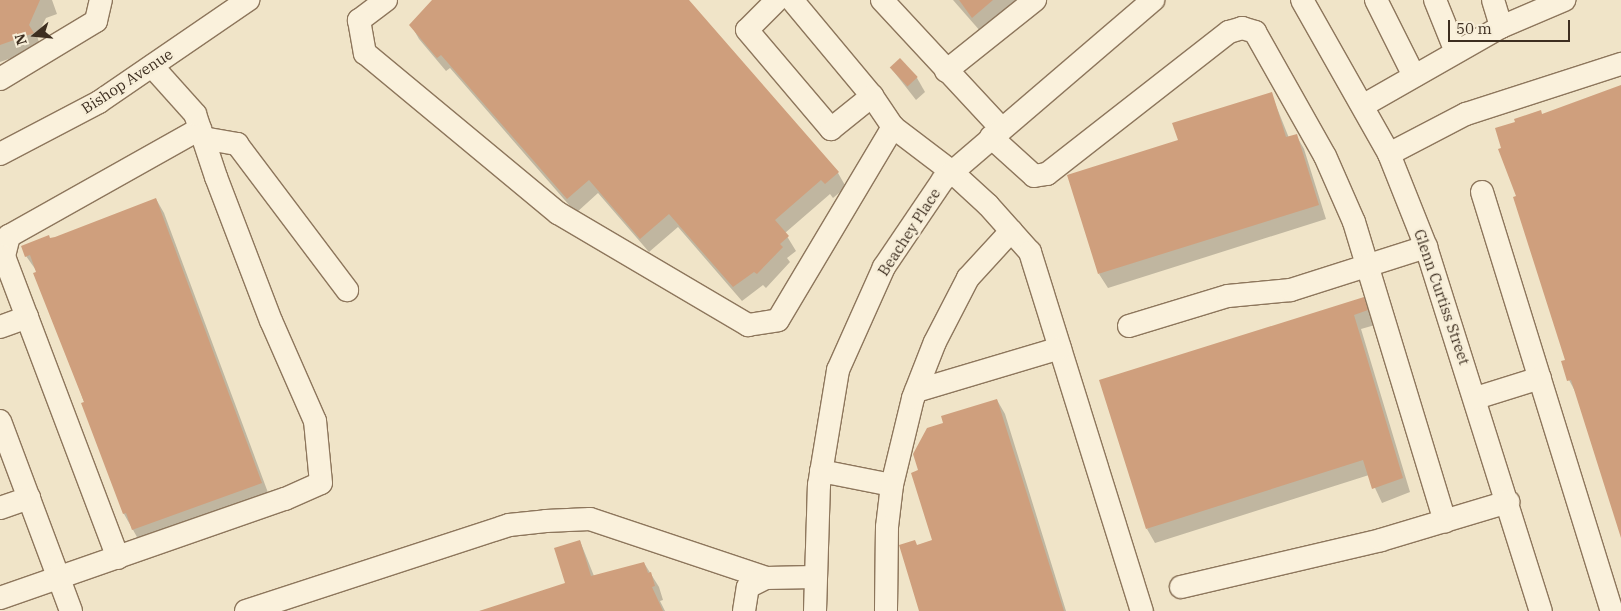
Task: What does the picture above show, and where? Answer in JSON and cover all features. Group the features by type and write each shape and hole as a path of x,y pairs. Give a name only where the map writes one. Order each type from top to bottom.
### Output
{"street":[{"path":"0,79 96,21 101,0"},
{"path":"386,0 359,20 365,53 558,213 748,325 778,320 893,127"},
{"path":"777,0 747,30 831,129 872,96"},
{"path":"792,0 872,96 893,127 952,172 1030,252 1142,611"},
{"path":"882,0 946,71 996,133 1034,176 1046,174 1229,32 1242,28 1255,32 1325,156 1354,222 1365,266 1445,522"},
{"path":"946,71 1035,0"},
{"name":"Beachey Place","path":"814,611 821,471 838,370 884,266 943,180 1152,0"},
{"name":"Glenn Curtiss Street","path":"1302,0 1364,105 1389,154 1426,247 1476,398 1541,611"},
{"path":"1376,0 1414,76"},
{"path":"1435,0 1456,52"},
{"path":"1493,0 1502,27"},
{"path":"1364,105 1502,27 1564,0"},
{"name":"Bishop Avenue","path":"0,154 99,102 152,66 236,3"},
{"path":"1389,154 1466,114 1621,64"},
{"path":"0,598 118,558 321,484 315,421 272,321 195,114 152,66"},
{"path":"118,558 4,256 8,236 201,134 237,144 347,290"},
{"path":"1482,192 1612,611"},
{"path":"886,611 887,527 892,485 916,391 935,342 968,278 1011,231"},
{"path":"1129,326 1228,296 1292,290 1426,247"},
{"path":"0,328 27,317"},
{"path":"916,391 1060,348"},
{"path":"1476,398 1540,378"},
{"path":"0,421 71,611"},
{"path":"821,471 892,485"},
{"path":"0,508 29,498"},
{"path":"1181,587 1381,540 1508,502"},
{"path":"246,611 509,526 546,521 590,519 766,578 815,578"},
{"path":"744,611 748,587 766,578"}],"building":[{"path":"0,0 40,0 29,25 34,33 0,45"},
{"path":"432,0 689,0 839,172 825,184 821,180 775,220 789,236 780,244 783,247 757,274 754,272 733,287 669,214 640,239 589,180 567,199 441,55 437,58 409,25"},
{"path":"959,0 993,0 972,18"},
{"path":"900,58 918,77 907,87 890,68"},
{"path":"1621,85 1621,538 1571,380 1567,381 1561,361 1565,360 1513,197 1516,196 1498,149 1501,148 1495,128 1515,122 1514,119 1541,110 1542,114"},
{"path":"1272,92 1286,137 1297,134 1319,205 1098,274 1067,175 1178,140 1172,123"},
{"path":"156,198 262,483 132,530 126,513 123,514 81,403 84,402 33,273 36,272 30,255 25,257 21,246 49,235 50,238 55,237"},
{"path":"1364,297 1368,310 1354,315 1403,478 1372,489 1363,460 1146,529 1099,380"},
{"path":"997,399 1064,611 919,611 899,545 915,540 917,545 932,540 911,473 918,470 913,454 927,428 943,423 941,416"},
{"path":"580,540 591,576 644,562 648,573 651,572 655,586 652,587 663,611 479,611 565,583 554,548"}]}
